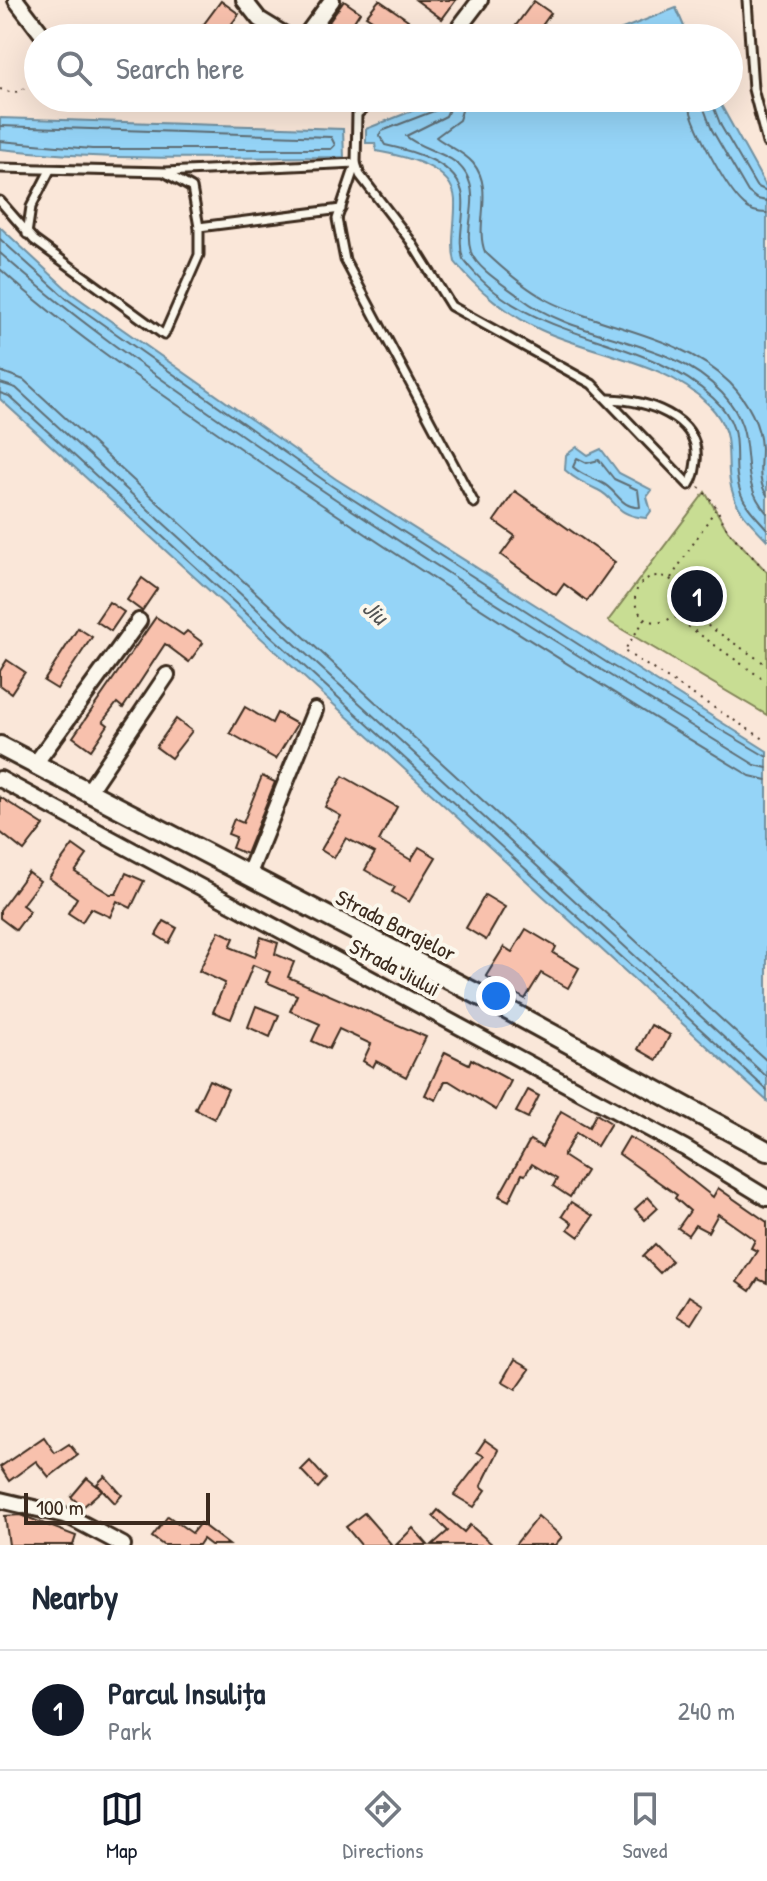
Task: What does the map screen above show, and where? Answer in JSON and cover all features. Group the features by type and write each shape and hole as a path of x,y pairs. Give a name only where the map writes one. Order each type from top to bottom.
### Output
{"main road":[{"name":"Strada Barajelor","path":"0,746 767,1151"}],"street":[{"path":"16,0 34,24"},
{"path":"244,0 267,24"},
{"path":"314,24 332,0"},
{"path":"462,24 480,0"},
{"path":"35,764 139,621"},
{"path":"88,792 167,675"},
{"path":"248,876 315,710"},
{"name":"Strada Jiului","path":"0,779 685,1148 767,1198"},
{"path":"0,1500 68,1516 123,1545"}],"lane":[{"path":"747,0 753,89 767,143"},
{"path":"359,112 356,163 336,229 345,260 474,503"},
{"path":"0,168 165,172 356,163"},
{"path":"356,163 360,175 410,240 451,306 592,384 685,485 693,480 696,444 672,417 653,405 609,399"},
{"path":"27,234 31,207 50,170"},
{"path":"0,201 27,234 164,335 199,255 199,227 192,188 165,172"},
{"path":"199,227 341,209"}],"path":[{"path":"0,89 13,93 24,89"},
{"path":"693,480 716,508 728,531 767,572"},
{"path":"670,580 716,508"},
{"path":"654,576 670,580 679,589 680,608 674,617 660,622 645,619 636,606 640,584 654,576"},
{"path":"680,608 767,665"},
{"path":"674,617 767,682"},
{"path":"645,619 624,651 767,740"}],"green space":[{"path":"705,492 728,531 767,572 767,715 608,621"}],"water":[{"path":"676,8 683,24 635,24"},
{"path":"409,112 725,112 767,188 767,540 737,503 730,484 724,428 709,405 672,378 541,330 494,301 455,262 455,200 446,179 425,165 376,151 375,143 366,143 366,129"},
{"path":"0,118 343,129 344,157 129,157 0,149"},
{"name":"Jiu","path":"0,227 71,293 336,479 767,751 767,1101 0,399"},
{"path":"577,447 588,455 601,449 619,473 652,490 647,497 651,511 646,518 622,511 604,494 565,470 566,455"}],"building":[{"path":"379,0 408,20 405,24 378,24 366,16"},
{"path":"416,0 456,0 442,19"},
{"path":"221,1 239,14 232,24 204,24"},
{"path":"344,1 360,12 352,24 329,22"},
{"path":"534,1 551,13 543,24 517,24"},
{"path":"515,491 615,562 587,601 564,584 556,595 501,555 515,536 494,521"},
{"path":"142,578 157,589 142,611 127,600"},
{"path":"109,602 124,612 111,631 96,621"},
{"path":"156,617 183,635 187,631 203,643 189,662 165,644 123,708 117,703 103,721 108,725 91,750 73,737"},
{"path":"78,628 92,637 57,689 44,681"},
{"path":"7,660 25,672 11,693 0,685 0,671"},
{"path":"245,707 272,723 277,713 297,724 276,759 230,733"},
{"path":"176,719 192,731 171,758 156,747"},
{"path":"262,776 275,782 246,854 232,848 236,837 228,834 234,819 243,823"},
{"path":"343,776 397,807 379,841 411,860 419,847 436,857 409,902 392,892 395,887 365,870 375,853 346,838 334,858 321,850 341,816 325,807"},
{"path":"0,797 44,825 24,851 0,832"},
{"path":"73,845 87,855 75,872 110,894 116,894 126,873 144,881 131,908 117,901 110,917 91,908 82,922 68,913 77,898 49,878"},
{"path":"28,872 40,881 22,905 30,911 16,930 0,918 0,910"},
{"path":"485,895 505,907 486,940 466,928"},
{"path":"164,921 177,928 169,943 156,935"},
{"path":"526,929 556,947 553,953 579,968 568,988 541,973 525,999 486,976 504,947 512,952"},
{"path":"219,931 234,938 230,947 255,957 261,937 278,943 275,954 294,962 288,977 426,1037 406,1077 376,1061 373,1067 363,1061 371,1044 339,1029 329,1049 312,1041 320,1024 290,1011 297,995 266,982 270,972 253,965 231,1019 213,1012 225,983 199,971"},
{"path":"256,1006 279,1015 270,1037 248,1027"},
{"path":"651,1025 670,1035 657,1060 638,1049"},
{"path":"445,1052 469,1064 471,1059 511,1081 496,1110 449,1081 445,1081 436,1100 425,1095"},
{"path":"209,1080 228,1089 214,1119 195,1109"},
{"path":"528,1090 539,1096 528,1118 516,1112"},
{"path":"561,1111 589,1127 596,1114 611,1123 597,1146 576,1133 563,1156 586,1171 570,1197 553,1186 557,1179 532,1164 525,1175 522,1174 509,1201 499,1196 530,1140 542,1147"},
{"path":"629,1137 660,1155 713,1197 718,1188 767,1222 767,1283 758,1279 750,1291 737,1282 757,1251 751,1248 755,1240 718,1214 708,1232 695,1225 688,1235 678,1228 690,1211 675,1198 677,1195 619,1154"},
{"path":"648,1197 658,1208 645,1220 635,1209"},
{"path":"571,1202 593,1216 579,1237 568,1229 572,1223 562,1216"},
{"path":"655,1244 672,1261 660,1273 643,1256"},
{"path":"689,1296 703,1305 691,1324 677,1316"},
{"path":"514,1360 530,1369 516,1389 502,1381"},
{"path":"44,1437 55,1453 69,1444 78,1455 49,1477 36,1461 9,1481 0,1467"},
{"path":"485,1440 499,1450 481,1486 486,1490 474,1507 454,1495 484,1456 477,1452"},
{"path":"310,1461 326,1479 318,1488 301,1470"},
{"path":"105,1476 122,1495 115,1503 97,1484"},
{"path":"87,1478 102,1490 83,1507 71,1497"},
{"path":"438,1510 464,1532 470,1525 493,1545 432,1545 448,1531 433,1516"},
{"path":"364,1513 392,1545 361,1545 346,1527"},
{"path":"21,1515 76,1536 73,1545 9,1545 5,1516"},
{"path":"168,1516 192,1533 200,1523 229,1545 211,1545 203,1539 199,1545 163,1545 152,1537"},
{"path":"538,1516 562,1537 555,1545 515,1545"},
{"path":"413,1528 428,1545 396,1545"}],"place":[{"name":"Parcul Insulița","path":"697,596"}]}
